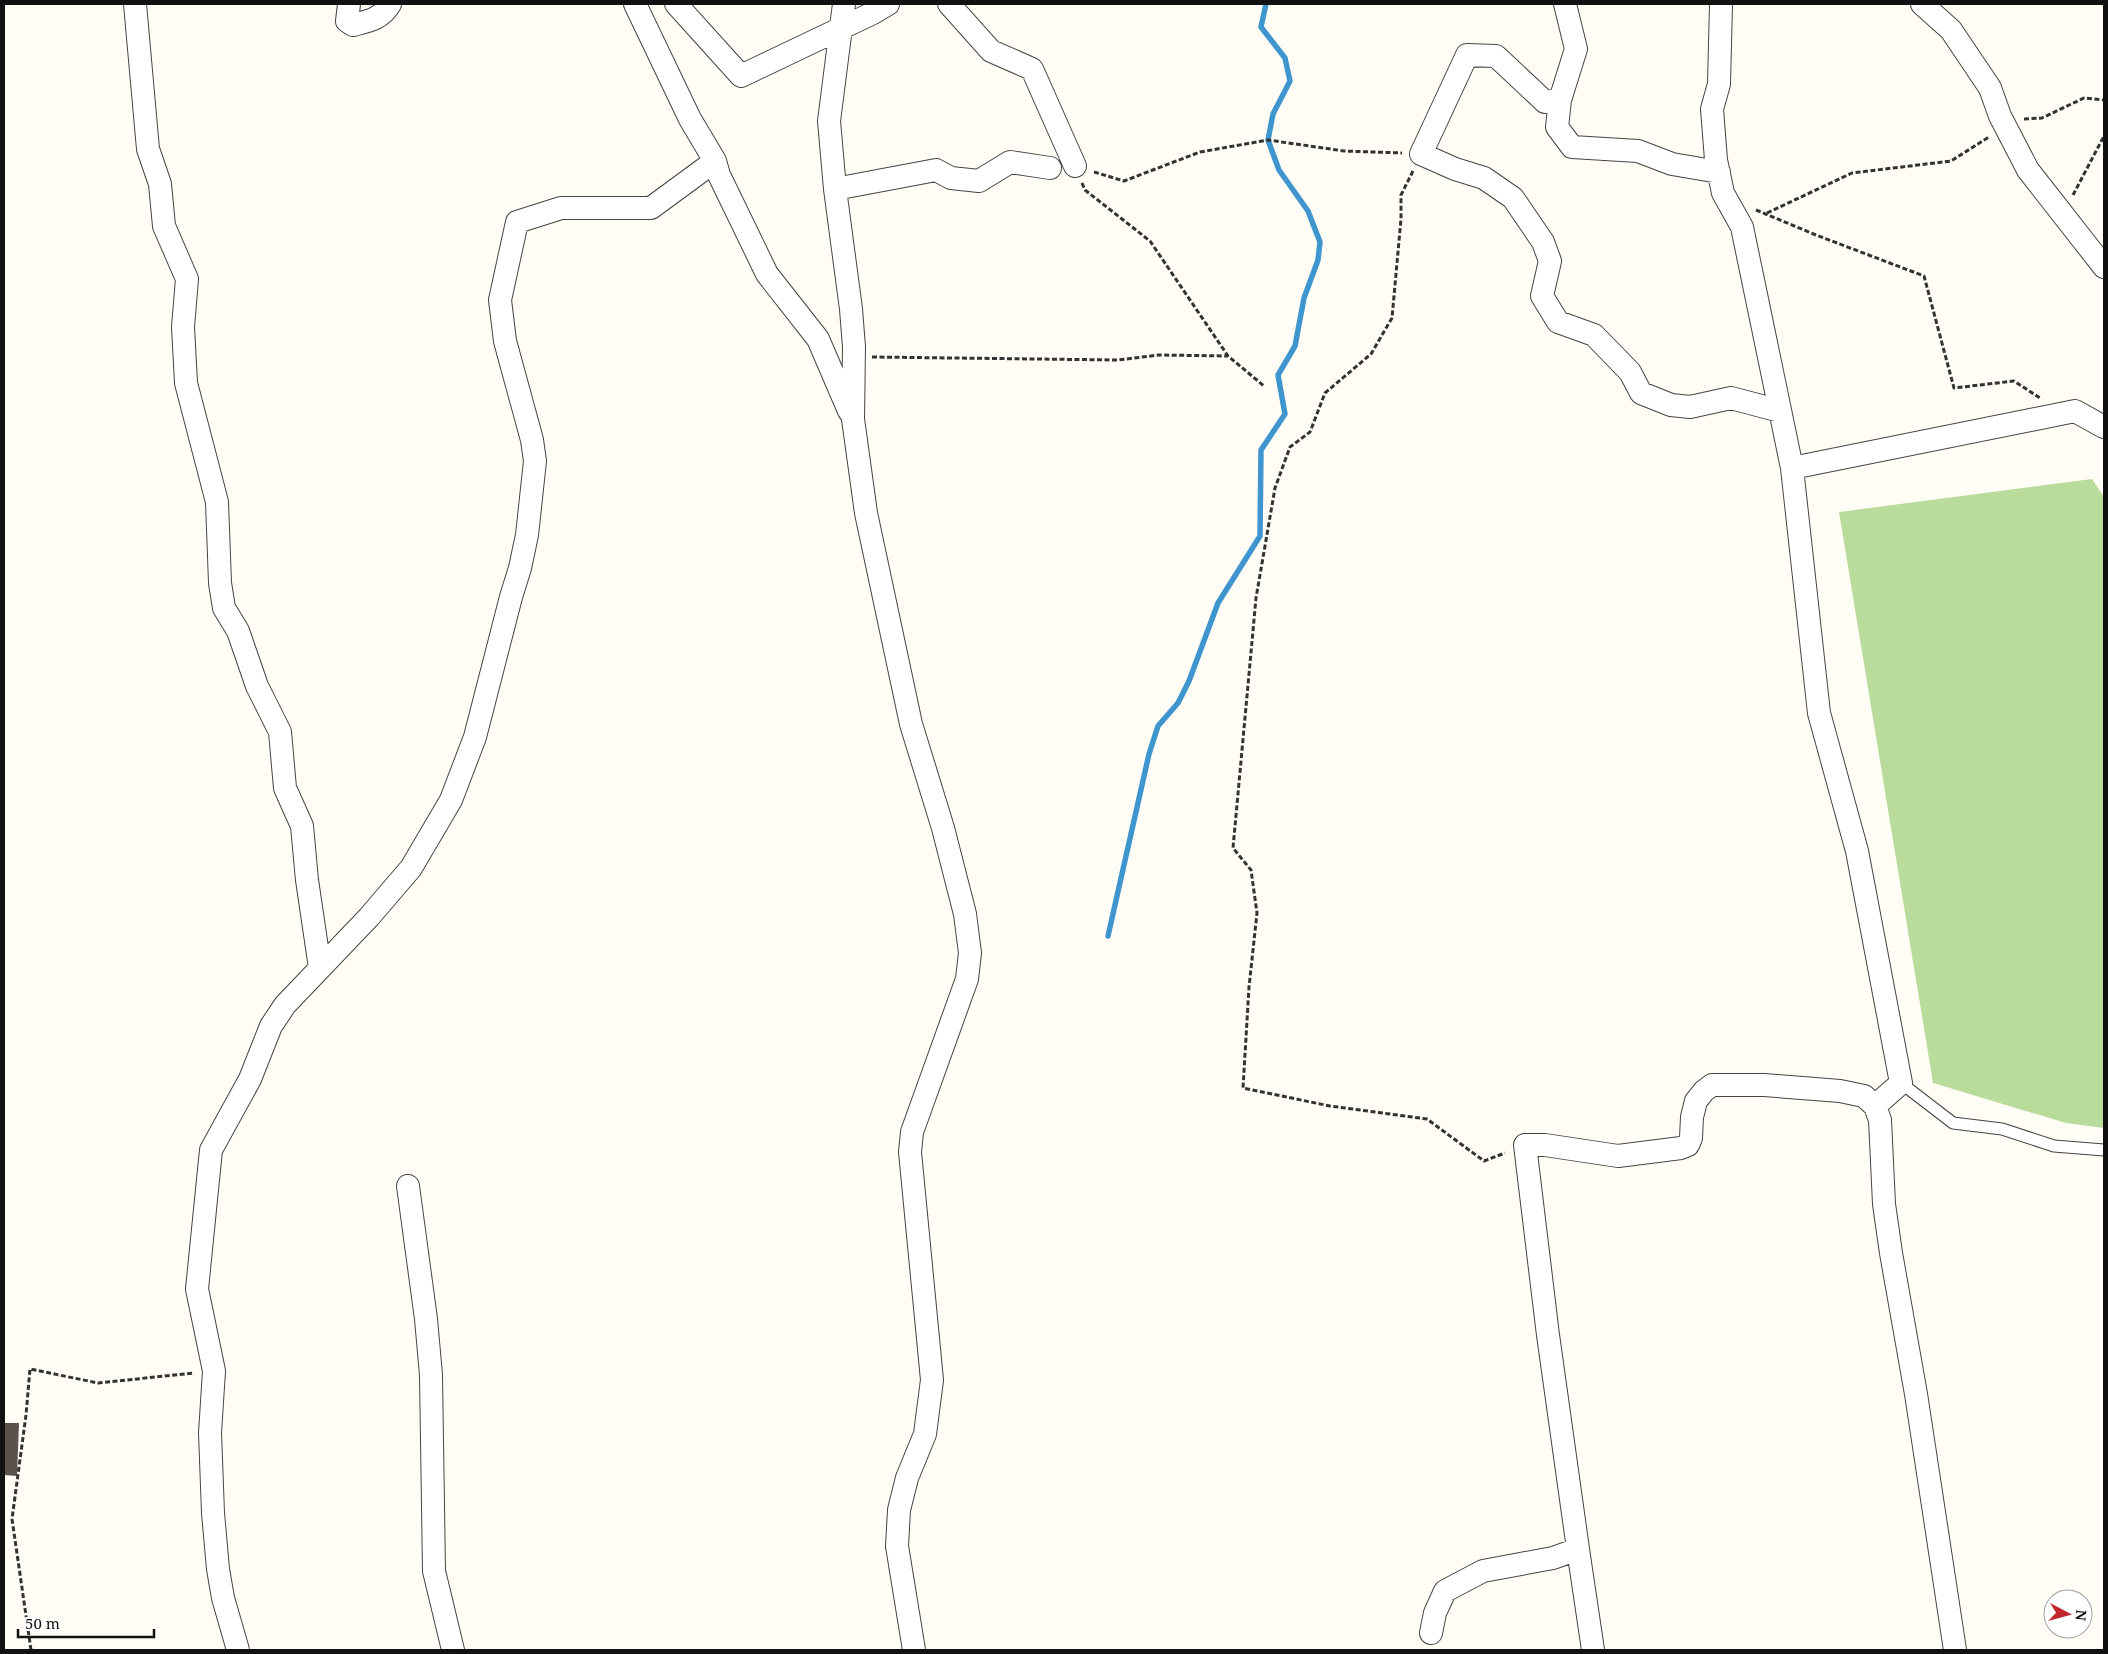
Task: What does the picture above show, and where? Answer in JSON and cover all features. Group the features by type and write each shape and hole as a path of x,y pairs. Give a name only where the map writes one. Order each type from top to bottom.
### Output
{"street":[{"path":"135,4 148,149 160,184 164,226 187,279 183,327 186,383 217,502 220,583 224,608 238,631 257,686 280,732 285,788 302,826 307,880 320,968"},
{"path":"349,4 347,21 353,25 374,20 385,12 390,4"},
{"path":"635,4 690,119 715,161 719,174 767,274 818,339 853,419"},
{"path":"676,4 741,76 888,4"},
{"path":"844,4 829,121 835,189 851,309 854,357 853,419 866,513 911,724 943,828 965,914 970,953 967,979 912,1132 910,1152 932,1380 925,1434 908,1478 899,1510 897,1546 914,1650"},
{"path":"949,4 991,51 1032,69 1076,166"},
{"path":"1565,4 1576,50 1560,100 1558,127 1572,147 1638,151 1672,164 1719,172"},
{"path":"1720,4 1719,84 1712,109 1716,160 1723,192 1742,227 1792,468 1819,713 1856,851 1901,1083 1875,1106"},
{"path":"1922,4 1951,30 1990,88 2003,121 2028,170 2104,267"},
{"path":"1560,100 1545,102 1496,56 1467,54 1421,154 1455,169 1484,178 1513,198 1543,242 1550,261 1542,296 1558,322 1594,335 1630,372 1641,393 1671,404 1690,406 1731,398 1780,411"},
{"path":"238,1650 222,1598 218,1568 213,1513 210,1433 214,1371 197,1288 211,1150 250,1079 271,1026 284,1005 369,917 411,868 451,800 475,737 520,568 527,535 535,461 532,440 505,342 500,300 517,222 561,208 651,208 715,161"},
{"path":"835,189 936,170 951,178 979,181 1010,162 1050,168"},
{"path":"1792,468 2075,411 2104,427"},
{"path":"1593,1650 1548,1335 1525,1145 1545,1145 1618,1156 1681,1148 1688,1145 1691,1138 1692,1117 1696,1101 1704,1091 1712,1085 1764,1085 1864,1096 1875,1106 1880,1120 1884,1204 1916,1394 1955,1650"},
{"path":"408,1186 426,1319 431,1375 434,1571 453,1650"},
{"path":"1431,1633 1435,1613 1445,1591 1483,1571 1554,1558 1578,1549"}],"lane":[{"path":"1901,1083 1953,1123 2002,1128 2054,1146 2104,1150"}],"path":[{"path":"1767,214 1852,173 1951,161 2003,121 2042,118 2084,98 2104,100"},
{"path":"2062,214 2104,136"},
{"path":"1076,166 1124,181 1200,152 1268,140 1344,151 1421,154 1401,195 1401,219 1392,318 1371,354 1324,393 1310,432 1290,447 1275,488 1256,598 1246,728 1232,848 1251,870 1257,913 1249,987 1243,1088 1330,1106 1427,1119 1484,1161 1525,1145"},
{"path":"1076,166 1085,190 1150,241 1228,356 1264,386"},
{"path":"1727,200 1924,276 1954,388 2014,380 2062,413"},
{"path":"854,357 1118,360 1159,355 1228,356"},
{"path":"31,1650 12,1519 26,1415 30,1369 98,1383 214,1371"}],"green space":[{"path":"2092,479 2104,497 2104,1128 2066,1123 1933,1083 1839,512"}],"building":[{"path":"4,1423 19,1423 17,1476 4,1475"}],"waterway":[{"path":"1108,936 1149,754 1158,726 1178,703 1189,681 1218,603 1260,536 1261,450 1285,414 1278,375 1295,346 1304,298 1318,260 1320,242 1308,211 1279,170 1268,140 1273,114 1290,81 1285,58 1261,27 1266,4"}]}
